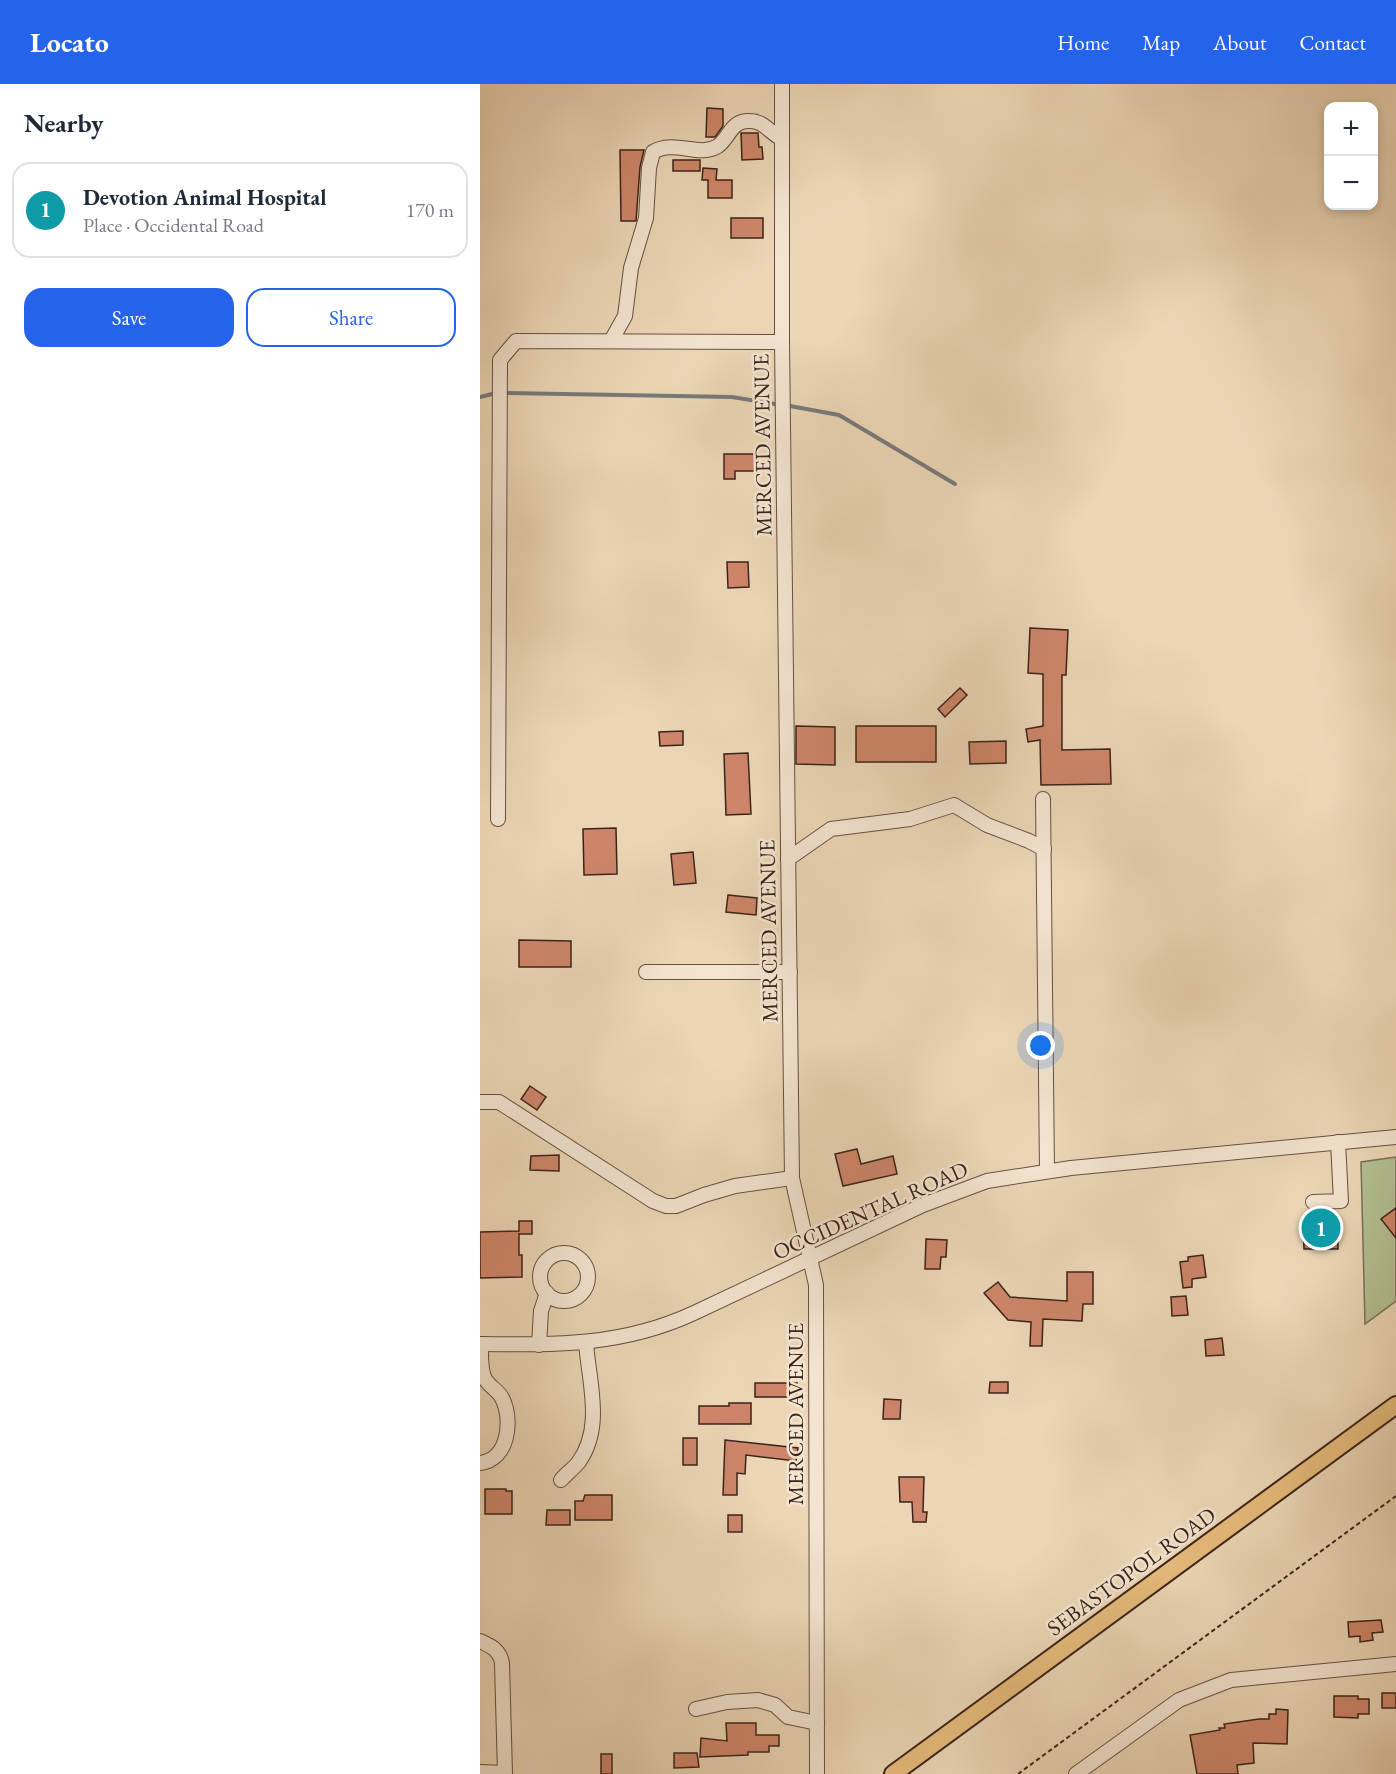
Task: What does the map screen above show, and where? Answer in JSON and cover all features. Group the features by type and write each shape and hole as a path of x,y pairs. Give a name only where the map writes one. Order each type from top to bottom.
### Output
{"main road":[{"name":"SEBASTOPOL ROAD","path":"893,1774 1396,1405"}],"street":[{"name":"MERCED AVENUE","path":"782,84 782,342 792,1178 816,1285 817,1774"},
{"path":"611,341 625,316 631,268 646,218 649,168 653,152 666,146 704,150 714,148 723,141 733,127 742,122 762,124 782,139"},
{"path":"498,819 500,360 516,341 782,342"},
{"path":"1043,799 1047,1171"},
{"path":"788,860 831,829 910,819 954,805 987,825 1044,849"},
{"path":"646,972 789,972"},
{"path":"480,1102 499,1102 653,1201 666,1206 676,1206 735,1186 792,1178"},
{"name":"OCCIDENTAL ROAD","path":"480,1344 586,1343 632,1335 677,1321 923,1205 965,1188 1008,1177 1047,1171 1396,1137"},
{"path":"1313,1202 1341,1201 1338,1142"},
{"path":"539,1345 541,1311 547,1293"},
{"path":"561,1480 578,1463 593,1428 593,1403 586,1343"},
{"path":"480,1344 484,1377 486,1382 501,1395 507,1415 505,1443 500,1454 492,1460 480,1463"},
{"path":"480,1641 501,1655 505,1773 480,1772"},
{"path":"1076,1774 1179,1700 1231,1680 1396,1664"},
{"path":"696,1709 727,1702 758,1700 775,1705 788,1717 818,1723"}],"path":[{"path":"1018,1774 1396,1496"}],"green space":[{"path":"1396,1157 1396,1301 1365,1324 1361,1162"}],"building":[{"path":"707,108 723,109 723,126 715,137 706,137"},
{"path":"741,133 758,133 763,159 742,160"},
{"path":"620,150 644,150 640,167 636,221 621,221"},
{"path":"673,160 700,160 700,171 673,171"},
{"path":"703,168 717,169 716,180 732,180 732,198 708,198 708,180 702,180"},
{"path":"731,218 763,218 763,238 731,238"},
{"path":"724,454 757,454 757,471 735,471 735,479 724,479"},
{"path":"727,562 748,562 749,587 728,588"},
{"path":"1030,628 1068,630 1066,675 1062,675 1062,750 1110,749 1111,784 1041,785 1040,740 1028,742 1026,729 1043,726 1043,674 1028,673"},
{"path":"960,688 967,695 945,717 938,709"},
{"path":"796,726 835,727 835,765 796,764"},
{"path":"856,726 936,726 936,762 856,762"},
{"path":"683,731 683,745 660,746 659,732"},
{"path":"1006,741 1006,763 970,764 969,742"},
{"path":"748,753 751,814 726,815 724,754"},
{"path":"616,828 617,874 584,875 583,829"},
{"path":"693,852 696,883 674,885 671,854"},
{"path":"728,895 757,898 756,915 726,912"},
{"path":"519,940 571,941 571,967 519,967"},
{"path":"530,1086 546,1097 537,1110 521,1099"},
{"path":"857,1149 861,1164 893,1156 897,1174 843,1186 835,1154"},
{"path":"559,1155 559,1171 530,1170 531,1156"},
{"path":"1396,1208 1396,1238 1381,1219"},
{"path":"1337,1215 1338,1249 1304,1249 1303,1216"},
{"path":"519,1221 532,1221 532,1234 519,1234 522,1277 480,1278 480,1232 519,1231"},
{"path":"926,1239 947,1240 946,1257 941,1257 940,1269 925,1269"},
{"path":"1203,1255 1206,1277 1192,1279 1192,1287 1183,1288 1180,1262 1188,1261 1188,1257"},
{"path":"1067,1272 1093,1272 1093,1304 1083,1304 1082,1321 1043,1319 1042,1346 1030,1346 1031,1322 1008,1320 984,1293 998,1282 1010,1297 1067,1301"},
{"path":"1186,1296 1188,1315 1172,1316 1171,1297"},
{"path":"1222,1338 1224,1355 1206,1356 1205,1340"},
{"path":"990,1382 1008,1382 1008,1393 989,1393"},
{"path":"755,1383 797,1383 797,1397 755,1397"},
{"path":"884,1399 901,1400 900,1419 883,1419"},
{"path":"729,1403 751,1403 751,1424 699,1424 699,1406 729,1406"},
{"path":"683,1438 697,1438 697,1465 683,1465"},
{"path":"725,1440 798,1448 796,1461 746,1455 745,1474 737,1473 737,1495 723,1495"},
{"path":"899,1477 924,1477 923,1512 927,1512 926,1522 913,1522 912,1502 900,1502"},
{"path":"485,1489 512,1491 512,1514 485,1514"},
{"path":"585,1495 612,1495 612,1520 575,1520 575,1501 583,1501"},
{"path":"547,1510 570,1510 570,1525 546,1525"},
{"path":"728,1515 742,1515 742,1532 728,1532"},
{"path":"1381,1620 1383,1632 1372,1633 1373,1640 1360,1642 1360,1636 1349,1637 1348,1622"},
{"path":"1382,1693 1396,1693 1396,1708 1382,1708"},
{"path":"1334,1696 1358,1696 1358,1699 1369,1699 1369,1714 1358,1714 1358,1718 1334,1717"},
{"path":"1276,1709 1288,1710 1287,1744 1253,1743 1254,1763 1237,1765 1238,1774 1197,1774 1190,1735 1220,1730 1219,1728 1225,1728 1224,1724 1269,1719 1269,1714 1276,1714"},
{"path":"726,1723 756,1723 756,1735 779,1735 779,1746 769,1746 769,1752 748,1752 748,1755 700,1757 701,1738 727,1741"},
{"path":"674,1753 697,1753 699,1767 674,1768"},
{"path":"601,1754 612,1754 612,1774 601,1774"}],"waterway":[{"path":"480,397 496,393"},
{"path":"504,393 732,397 775,404"},
{"path":"790,406 839,415 955,484"}],"place":[{"name":"Devotion Animal Hospital","path":"1321,1228"}]}
